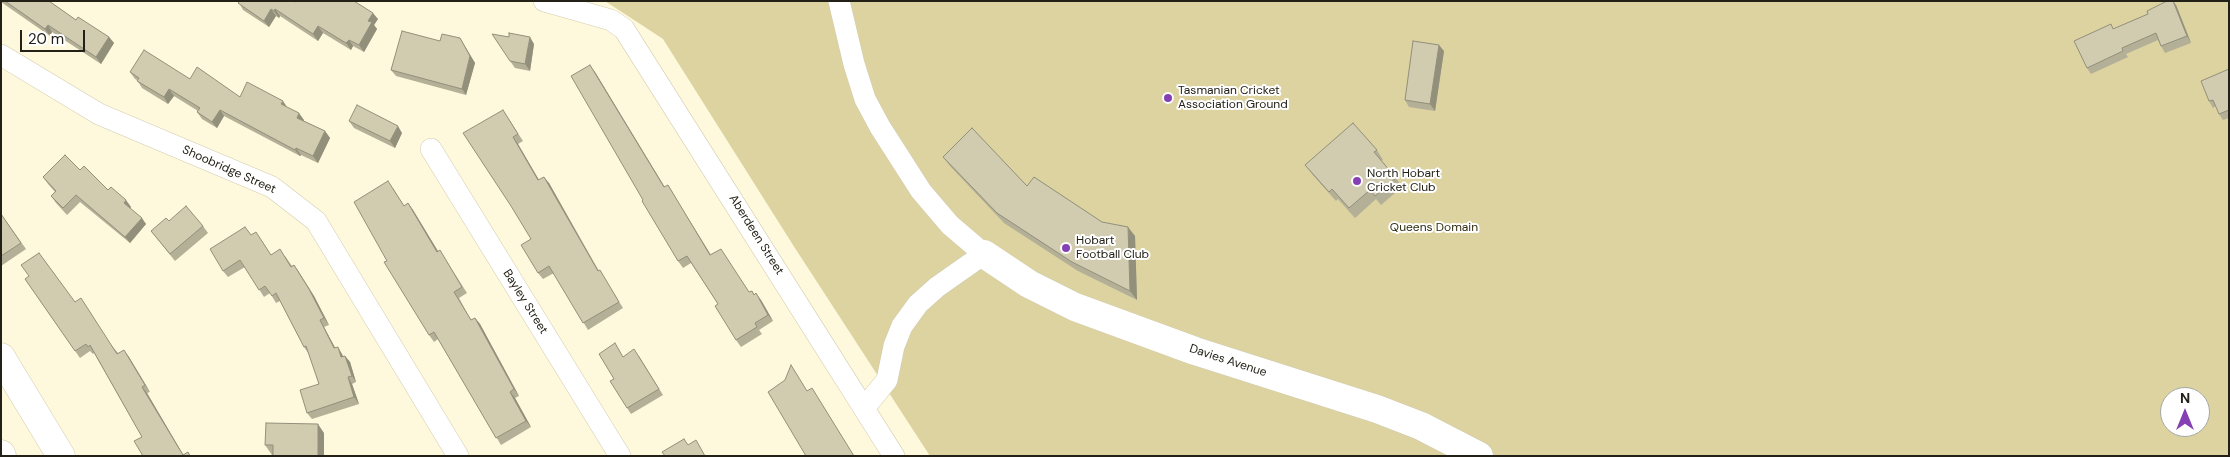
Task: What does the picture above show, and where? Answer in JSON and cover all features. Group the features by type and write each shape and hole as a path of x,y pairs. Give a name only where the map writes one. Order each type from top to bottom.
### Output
{"main road":[{"name":"Davies Avenue","path":"984,254 1029,284 1075,308 1195,351 1377,409 1421,426 1479,456"},
{"path":"1,357 61,456"}],"street":[{"name":"Aberdeen Street","path":"544,1 611,20 624,29 865,407 894,456"},
{"path":"839,1 862,90 880,126 921,191 950,225 984,254 937,287 918,304 902,326 894,346 887,380 865,407"},
{"name":"Shoobridge Street","path":"1,55 99,114 272,187 316,221 458,456"},
{"name":"Bayley Street","path":"431,149 620,456"}],"green space":[{"name":"Queens Domain","path":"605,1 2229,1 2229,456 930,456 793,245 663,39"}],"building":[{"path":"5,1 49,1 76,20 78,17 109,37 96,57 48,25 45,29"},
{"path":"240,1 354,1 373,13 368,21 372,22 359,45 349,40 346,43 318,26 313,34 275,9 274,11 271,9 264,21 238,3"},
{"path":"2167,1 2173,1 2187,36 2161,46 2156,33 2122,48 2123,51 2087,68 2074,41 2111,24 2113,29 2148,14 2147,11"},
{"path":"402,31 440,41 442,34 460,38 470,56 462,89 391,70"},
{"path":"509,33 530,37 525,64 510,61 492,34 509,37"},
{"path":"1413,41 1439,45 1430,104 1405,100"},
{"path":"144,50 190,79 197,67 240,97 247,82 283,101 281,104 299,113 297,118 325,131 313,156 296,148 295,150 220,110 212,122 197,112 200,108 169,89 164,97 137,81 139,78 130,72"},
{"path":"590,65 664,187 668,185 710,255 721,249 749,292 752,291 754,295 756,293 768,315 755,323 757,327 736,340 715,306 718,304 687,256 678,261 571,76"},
{"path":"2229,69 2229,110 2219,114 2213,100 2209,101 2201,81"},
{"path":"357,105 398,126 390,141 349,121"},
{"path":"503,110 518,134 513,137 538,180 544,177 598,271 600,270 619,302 583,323 549,266 538,273 521,245 531,239 463,133"},
{"name":"North Hobart Cricket Club","path":"1353,123 1377,150 1374,152 1396,178 1375,196 1370,190 1349,208 1332,189 1329,192 1305,165"},
{"path":"972,128 1027,186 1034,177 1102,222 1128,227 1130,291 1072,262 997,213 943,157"},
{"path":"65,155 80,170 84,166 108,190 111,187 126,200 124,203 142,218 125,237 76,195 63,208 51,196 56,191 43,177"},
{"path":"388,181 404,206 408,203 437,252 440,250 462,287 454,292 471,320 475,318 514,389 510,392 526,421 496,438 434,332 429,335 384,262 387,261 354,202"},
{"path":"186,206 203,226 170,254 151,231 166,218 169,221"},
{"path":"1,214 21,243 1,256"},
{"path":"245,227 251,235 256,232 271,255 280,249 291,267 294,265 324,318 320,320 334,348 338,347 341,357 345,356 352,376 348,377 354,397 307,413 300,390 319,384 306,346 304,347 276,293 272,296 265,286 259,290 240,260 223,271 210,249"},
{"path":"39,253 75,302 81,298 117,354 124,350 145,385 142,387 183,455 188,452 190,456 143,456 134,441 142,437 90,345 88,347 86,344 75,351 25,279 29,276 21,265"},
{"path":"615,343 623,357 634,349 659,389 627,408 610,381 614,379 599,354"},
{"path":"791,365 807,391 812,388 854,456 806,456 768,392 785,380"},
{"path":"266,423 318,424 318,456 273,456 273,445 265,445"},
{"path":"684,439 688,445 696,440 705,456 665,456 662,452"}],"place":[{"name":"Tasmanian Cricket Association Ground","path":"1168,98"},
{"name":"North Hobart Cricket Club","path":"1357,181"},
{"name":"Hobart Football Club","path":"1066,248"}]}
